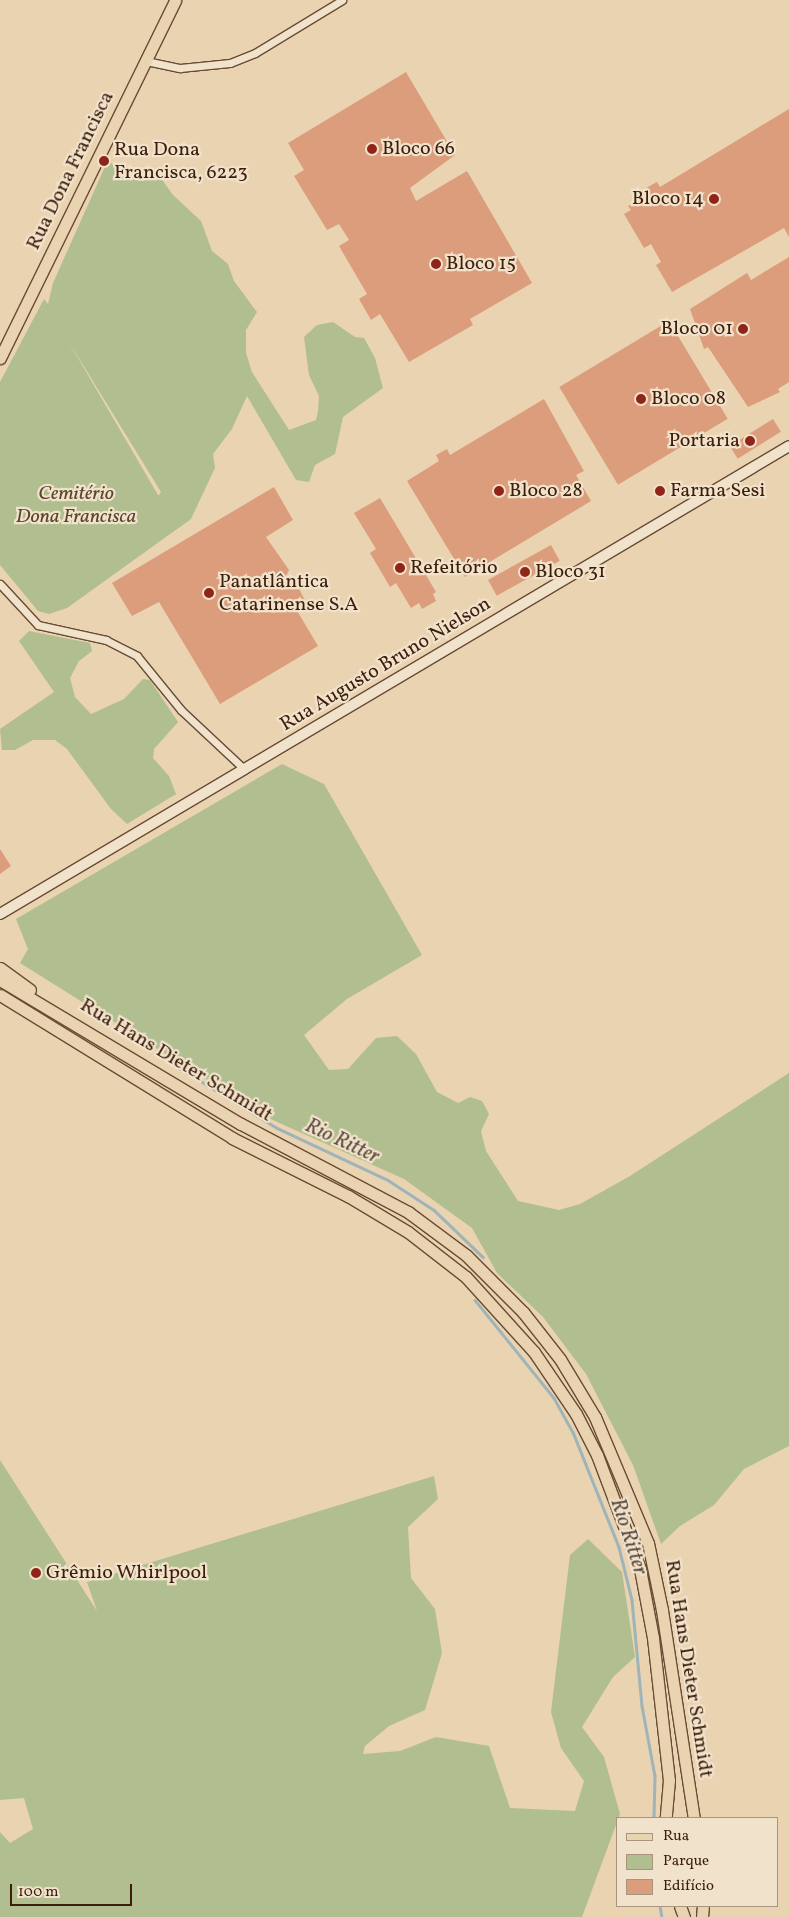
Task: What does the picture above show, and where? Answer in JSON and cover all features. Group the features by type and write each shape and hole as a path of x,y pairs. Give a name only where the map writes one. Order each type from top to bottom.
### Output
{"main road":[{"name":"Rua Dona Francisca","path":"0,358 175,0"},
{"name":"Rua Augusto Bruno Nielson","path":"0,914 789,446"},
{"path":"0,968 70,1019"},
{"name":"Rua Hans Dieter Schmidt","path":"0,980 70,1019 241,1124 362,1186 426,1224 484,1271 542,1336 596,1417 648,1543 662,1610 694,1817"},
{"name":"Rua Hans Dieter Schmidt","path":"0,995 232,1138 348,1196 408,1232 466,1277 534,1352 576,1414 597,1455 640,1569 653,1638 669,1780 666,1817"},
{"path":"0,999 60,1032"}],"street":[{"path":"146,62 180,68 230,63 254,53 342,0"},
{"path":"0,584 38,625 106,640 137,656 181,710 244,769"}],"green space":[{"name":"Cemitério Dona Francisca","path":"108,160 125,175 143,181 158,174 173,195 201,221 212,251 228,264 234,281 257,312 246,330 246,353 252,372 289,430 316,420 319,396 309,375 304,337 317,325 333,322 355,337 364,338 375,358 383,388 343,417 335,454 315,465 309,482 296,480 247,396 232,429 213,454 215,468 191,519 67,608 49,614 38,611 0,565 0,382 44,299 48,304 53,283","holes":["67,339 161,492 158,495"]},
{"path":"29,631 90,643 92,651 79,661 70,678 75,697 91,714 124,699 143,679 150,680 178,722 154,749 153,758 169,776 176,794 127,824 111,809 67,749 55,740 33,740 15,750 2,750 0,729 54,692 19,641"},
{"path":"282,764 324,784 422,955 347,999 304,1035 329,1070 348,1069 376,1038 397,1036 416,1054 437,1092 458,1103 470,1097 482,1101 489,1114 481,1131 486,1151 518,1201 559,1210 580,1204 630,1176 789,1073 789,1446 744,1469 714,1505 680,1526 661,1544 633,1465 586,1374 543,1317 497,1273 472,1228 404,1179 266,1117 20,963 28,949 16,919"},
{"path":"0,1460 97,1611 87,1582 434,1476 438,1499 408,1527 411,1578 435,1609 442,1653 425,1710 389,1726 365,1746 363,1754 400,1751 436,1737 489,1746 510,1808 575,1811 584,1781 561,1748 551,1712 570,1555 588,1539 622,1572 635,1657 613,1677 582,1727 604,1757 620,1814 619,1817 616,1817 616,1825 582,1917 0,1917 0,1832 10,1843 33,1829 24,1798 0,1800"}],"building":[{"path":"406,72 455,155 410,188 416,201 467,171 532,283 470,319 473,325 409,362 380,314 371,320 359,299 367,294 339,246 349,240 339,224 327,230 294,176 304,170 288,143"},
{"name":"Bloco 14","path":"789,109 789,237 784,228 672,292 656,265 661,262 651,244 644,248 624,214 631,210 628,206 649,193 646,188 657,182 660,187"},
{"name":"Bloco 01","path":"789,257 789,382 778,389 780,392 748,407 708,347 704,349 690,309 747,273 751,280"},
{"name":"Bloco 08","path":"669,321 728,419 618,485 559,387"},
{"name":"Bloco 28","path":"544,399 584,471 576,475 591,501 465,577 407,481 439,461 436,455 447,449 450,455"},
{"name":"Portaria","path":"773,419 781,432 738,459 730,446"},
{"name":"Panatlântica Catarinense S.A","path":"274,487 293,520 266,537 289,570 286,576 293,576 296,582 306,603 296,609 318,646 220,704 159,602 132,616 112,583"},
{"name":"Refeitório","path":"380,498 436,592 433,594 436,601 422,609 419,603 411,608 396,583 390,587 370,553 376,549 354,513"},
{"name":"Bloco 31","path":"551,545 560,561 497,596 488,580"},
{"path":"0,849 11,866 0,874"}],"waterway":[{"name":"Rio Ritter","path":"178,1067 277,1128 388,1180 434,1210 483,1257"},
{"name":"Rio Ritter","path":"475,1300 554,1398 573,1432 619,1547 632,1600 642,1706 655,1776 654,1817"},
{"name":"Rio Ritter","path":"660,1907 662,1917"}],"place":[{"name":"Bloco 66","path":"372,149"},
{"name":"Rua Dona Francisca, 6223","path":"104,161"},
{"name":"Bloco 14","path":"714,199"},
{"name":"Bloco 15","path":"436,264"},
{"name":"Bloco 01","path":"743,329"},
{"name":"Bloco 08","path":"641,399"},
{"name":"Portaria","path":"750,441"},
{"name":"Bloco 28","path":"499,491"},
{"name":"Farma Sesi","path":"660,491"},
{"name":"Refeitório","path":"400,568"},
{"name":"Bloco 31","path":"525,572"},
{"name":"Panatlântica Catarinense S.A","path":"209,593"},
{"name":"Grêmio Whirlpool","path":"36,1573"}]}
